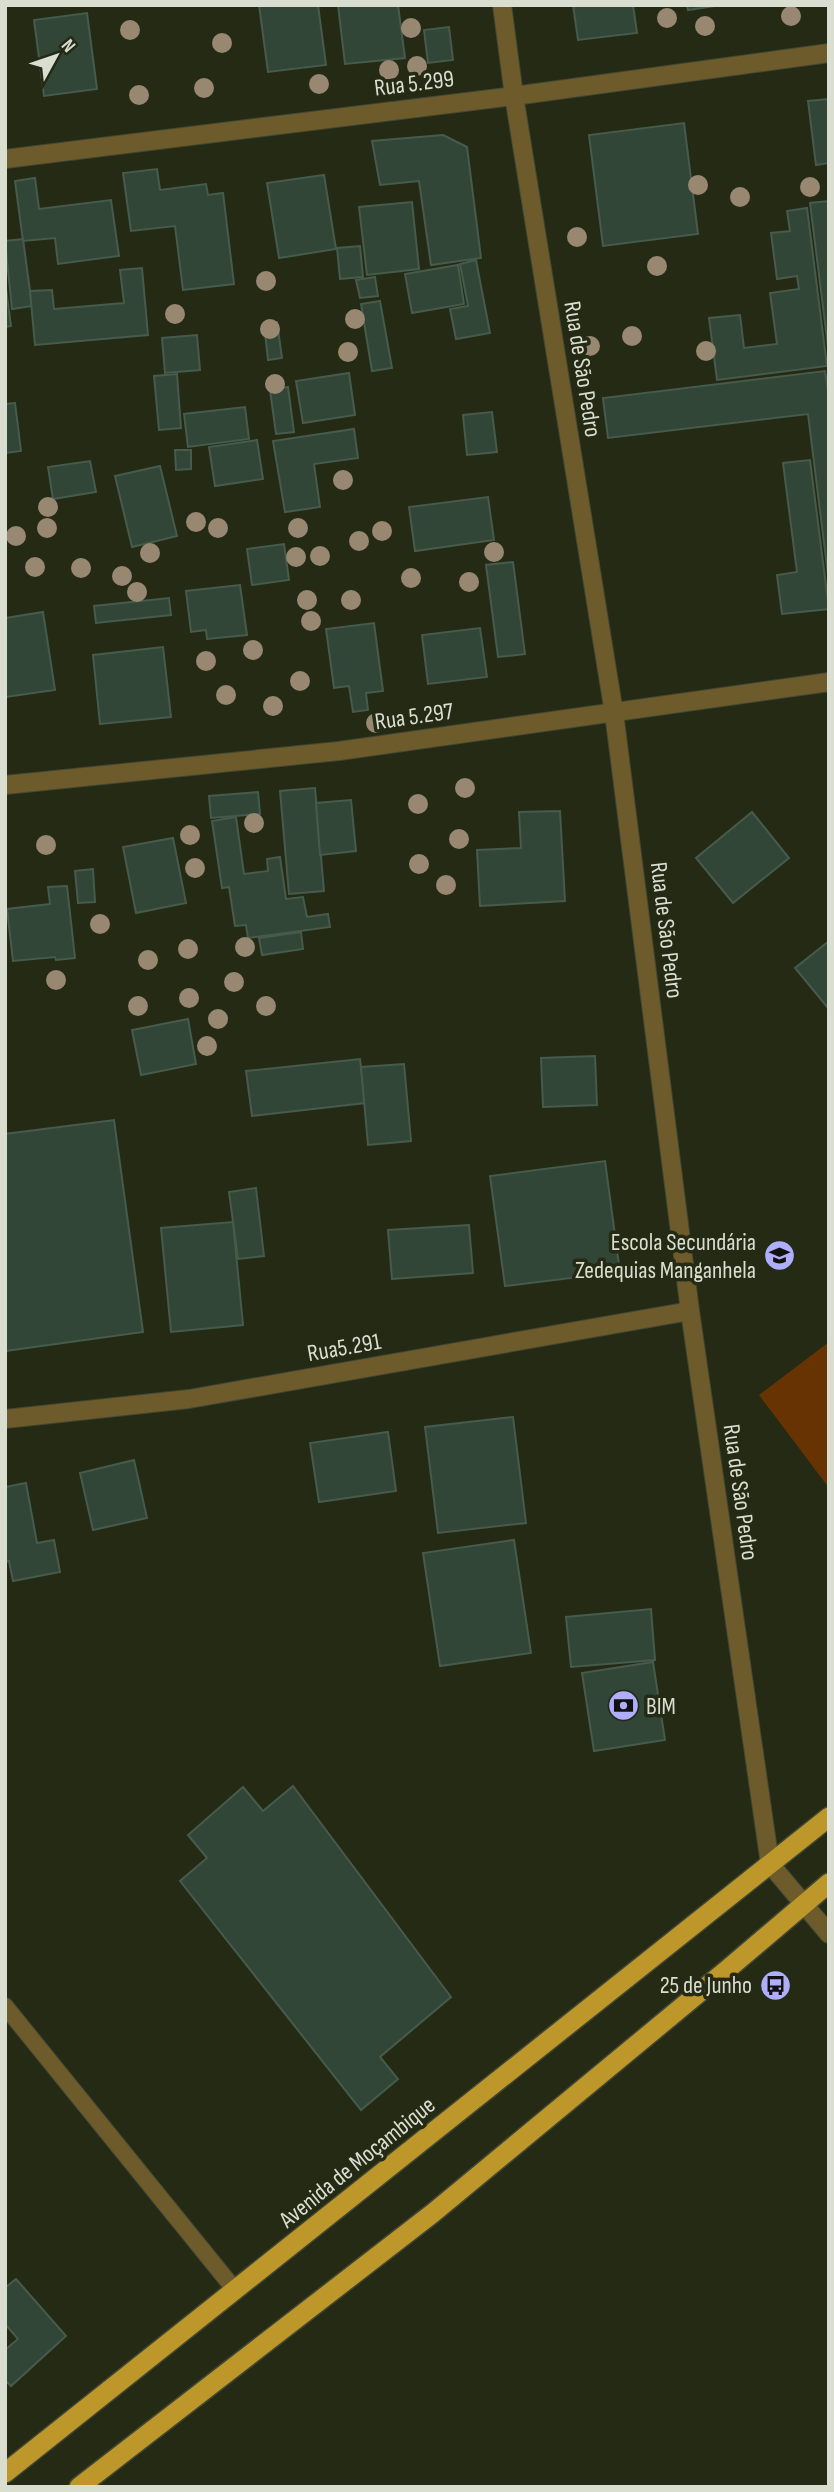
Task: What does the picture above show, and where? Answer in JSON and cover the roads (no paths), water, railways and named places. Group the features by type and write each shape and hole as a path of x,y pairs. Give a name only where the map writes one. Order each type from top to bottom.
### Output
{"highway":[{"name":"Avenida de Moçambique","path":"5,2473 829,1816"},
{"path":"79,2487 433,2213 829,1883"}],"street":[{"name":"Rua de São Pedro","path":"502,5 514,96 614,713 690,1311 770,1864"},
{"name":"Rua 5.299","path":"5,159 514,96 829,52"},
{"name":"Rua 5.297","path":"5,785 339,751 829,682"},
{"name":"Rua5.291","path":"5,1419 189,1399 690,1311"},
{"path":"770,1864 829,1934"}],"lane":[{"path":"5,2006 235,2290"}],"place":[{"name":"Escola Secundária Zedequias Manganhela","path":"779,1256"},
{"name":"BIM","path":"623,1706"},
{"name":"25 de Junho","path":"775,1985"}]}
